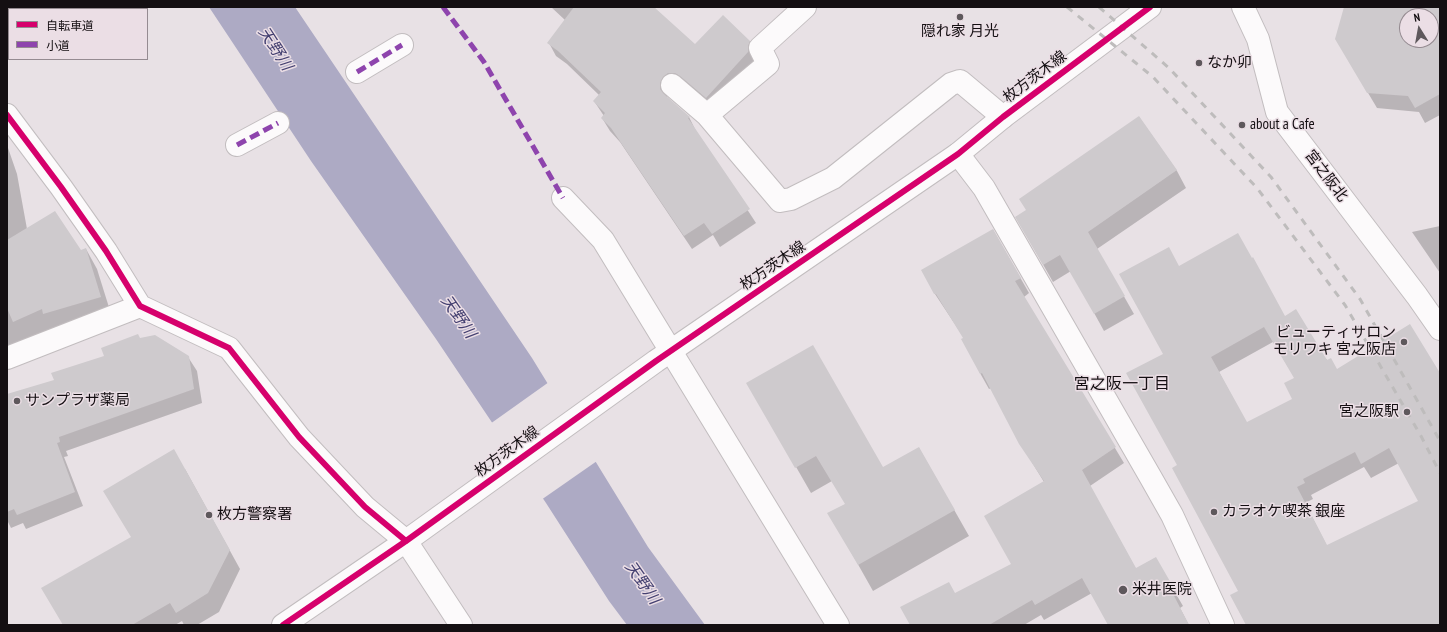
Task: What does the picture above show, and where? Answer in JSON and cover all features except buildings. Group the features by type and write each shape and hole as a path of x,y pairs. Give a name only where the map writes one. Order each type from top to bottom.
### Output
{"street":[{"path":"707,115 768,64 760,48 805,7"},
{"name":"枚方茨木線","path":"283,625 406,541 664,356 958,154 1003,118 1150,7"},
{"name":"宮之阪北","path":"1243,7 1258,38 1278,112 1417,296 1440,329"},
{"path":"357,72 402,45"},
{"path":"672,85 707,115 780,201 791,199 833,178 951,84 960,81 1003,118"},
{"path":"7,114 84,219 140,306 229,348 299,437 365,507 406,541 462,625"},
{"path":"237,145 278,123"},
{"path":"958,154 984,188 1172,515 1223,625"},
{"path":"563,198 603,240 664,356 838,625"},
{"path":"7,358 140,306"}],"water":[{"name":"天野川","path":"209,7 295,7 532,358 648,547 705,625 627,625 609,601 546,503 436,339 311,161"}],"pier":[{"path":"549,382 597,461 541,500 490,424"}],"railway":[{"path":"1067,7 1153,77 1257,188 1345,305 1421,436 1440,473"},
{"path":"1099,7 1169,68 1271,177 1360,299 1440,441"}],"marked path":[{"path":"443,7 484,62 563,198"},
{"path":"357,72 402,45"},
{"path":"237,145 278,123"}],"cycle path":[{"path":"283,625 406,541 656,361 958,154 1003,117 1150,7"},
{"path":"7,115 61,187 106,251 140,306 229,348 299,437 365,507 406,541"}],"place":[{"name":"隠れ家 月光","path":"960,17"},
{"name":"なか卯","path":"1199,63"},
{"name":"about a Cafe","path":"1242,125"},
{"name":"ビューティサロン モリワキ 宮之阪店","path":"1404,342"},
{"name":"サンプラザ薬局","path":"17,401"},
{"name":"宮之阪駅","path":"1407,412"},
{"name":"カラオケ喫茶 銀座","path":"1214,512"},
{"name":"枚方警察署","path":"209,515"},
{"name":"米井医院","path":"1123,590"}],"district":[{"name":"宮之阪一丁目","path":"1122,384"}]}
